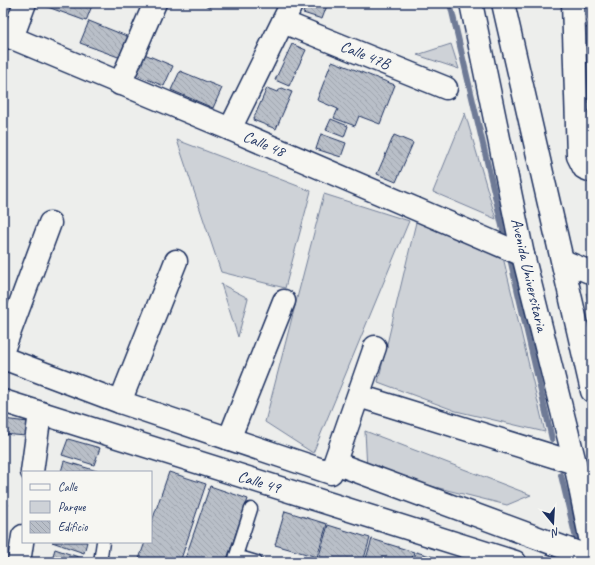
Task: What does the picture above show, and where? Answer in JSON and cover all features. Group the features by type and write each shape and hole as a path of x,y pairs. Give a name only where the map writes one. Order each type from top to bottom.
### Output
{"street":[{"path":"8,36 25,3"},
{"path":"120,84 155,3"},
{"name":"Avenida Universitaria","path":"471,3 523,255 575,463 592,547"},
{"path":"503,3 592,391"},
{"path":"573,3 578,156 588,170"},
{"path":"230,129 287,12"},
{"name":"Calle 47B","path":"287,12 446,88"},
{"name":"Calle 48","path":"8,36 230,129 523,255"},
{"path":"3,350 50,223"},
{"path":"120,402 176,261"},
{"path":"563,261 592,273"},
{"path":"229,439 284,301"},
{"path":"3,358 120,402 331,473 375,347"},
{"path":"359,396 575,463"},
{"name":"Calle 49","path":"3,401 515,562"},
{"path":"32,471 40,413"},
{"path":"335,463 592,558"},
{"path":"19,562 22,542"}],"lane":[{"path":"251,509 235,559 256,562"},
{"path":"100,562 103,543"}],"green space":[{"path":"451,44 459,69 417,55"},
{"path":"465,113 496,219 433,192"},
{"path":"177,140 311,191 285,288 221,272"},
{"path":"324,194 409,221 313,453 265,422"},
{"path":"417,218 502,253 545,432 456,411 378,382"},
{"path":"221,284 248,298 238,337"},
{"path":"586,293 592,296 592,319"},
{"path":"365,431 531,495 507,505 367,470"}],"building":[{"path":"3,3 7,3 3,13"},
{"path":"47,3 93,3 86,21 45,6"},
{"path":"197,3 212,3 210,7"},
{"path":"307,3 328,3 322,19 303,13"},
{"path":"89,21 129,37 121,58 80,43"},
{"path":"592,27 592,47 585,48 584,28"},
{"path":"292,44 306,50 289,86 275,80"},
{"path":"142,53 173,66 164,86 134,74"},
{"path":"332,61 395,85 380,124 359,116 355,126 334,118 338,109 317,100"},
{"path":"180,71 222,88 213,108 171,90"},
{"path":"267,88 277,92 282,88 292,92 276,129 253,120"},
{"path":"331,119 348,126 344,137 326,130"},
{"path":"321,134 346,143 341,157 316,149"},
{"path":"394,135 413,143 396,182 377,174"},
{"path":"3,419 28,422 26,436 3,434"},
{"path":"68,439 100,448 94,465 62,455"},
{"path":"64,461 97,471 61,471"},
{"path":"169,472 206,484 180,562 138,562 145,543 152,543 152,521"},
{"path":"210,486 248,499 226,562 184,562"},
{"path":"3,503 8,504 3,528"},
{"path":"285,511 327,524 317,557 275,545"},
{"path":"328,525 370,538 363,562 328,562 318,559"},
{"path":"372,539 414,552 411,562 365,562"},
{"path":"55,543 87,543 84,553"},
{"path":"55,549 87,560 86,562 51,562"},
{"path":"416,552 452,562 413,562"}],"waterway":[{"path":"450,3 506,243"},
{"path":"509,254 552,439"},
{"path":"561,475 578,547"}]}
